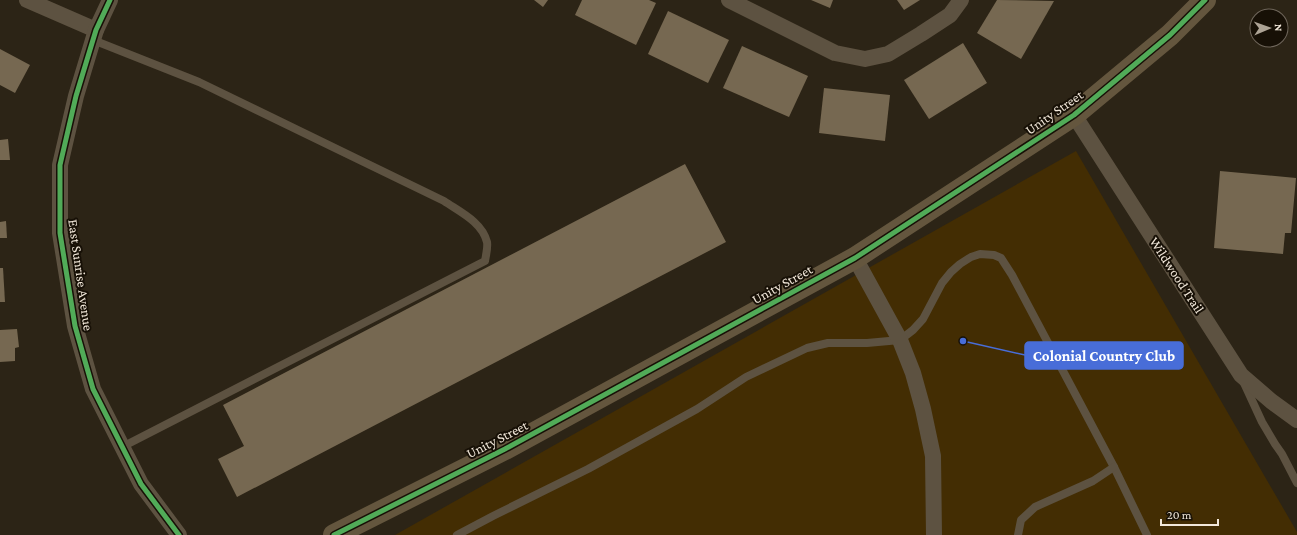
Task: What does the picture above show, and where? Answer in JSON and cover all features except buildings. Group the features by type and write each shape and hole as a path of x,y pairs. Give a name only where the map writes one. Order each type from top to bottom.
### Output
{"street":[{"path":"27,0 95,35"},
{"name":"East Sunrise Avenue","path":"110,0 95,35 76,96 60,165 60,233 77,333 93,389 141,484 179,535"},
{"path":"729,0 835,53 865,59 888,54 921,34 950,15 962,0"},
{"name":"Unity Street","path":"334,535 505,449 855,258 1074,115 1170,35 1205,0"},
{"name":"Wildwood Trail","path":"1074,115 1241,375 1271,401 1297,420"},
{"path":"855,258 900,340 913,373 924,409 933,456 934,535"}],"lane":[{"path":"95,35 199,82 444,201 475,222 483,231 487,243 485,261 122,447"},
{"path":"457,535 588,469 697,409 746,377 807,348 828,343 867,343 900,340 913,330 923,319 942,283 960,264 980,254 994,255 1001,258 1012,275 1114,467 1147,535"},
{"path":"1241,375 1262,422 1282,454 1297,483"},
{"path":"1018,535 1021,520 1035,507 1093,481 1114,467"}],"shaded area":[{"path":"1076,151 1297,532 1297,535 395,535"}],"cycle path":[{"path":"110,0 96,30 76,96 60,165 60,233 75,326 93,389 141,484 179,535"},
{"path":"334,535 505,449 855,258 1074,115 1170,35 1205,0"}],"place":[{"name":"Colonial Country Club","path":"963,341"}]}
